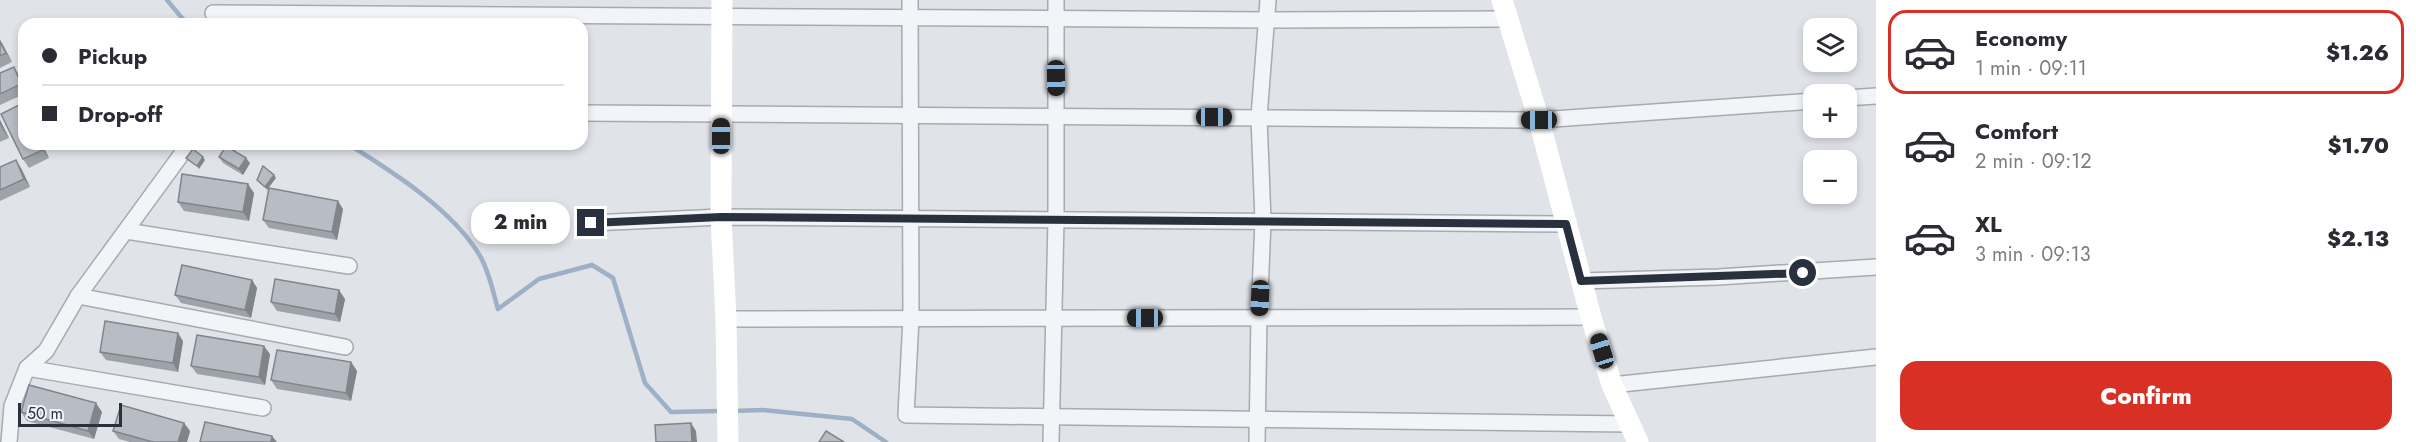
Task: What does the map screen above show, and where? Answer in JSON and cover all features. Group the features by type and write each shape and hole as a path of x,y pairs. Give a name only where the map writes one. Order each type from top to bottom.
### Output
{"street":[{"path":"213,13 722,9 910,18 1268,20 1505,10 1539,120 1581,281 1612,385 1634,433 1258,419 906,414 911,318 912,219 910,116 910,18 910,0"},
{"path":"1051,442 1056,220 1056,0"},
{"path":"1257,442 1263,222 1259,117 1268,0"},
{"path":"722,9 721,217 728,437"},
{"path":"1857,97 1876,96"},
{"path":"588,112 1539,120 1803,102"},
{"path":"9,442 12,406 27,368 46,351 78,296 185,150"},
{"path":"591,223 721,217 1566,224"},
{"path":"126,231 349,266"},
{"path":"1581,281 1718,277 1876,267"},
{"path":"78,296 345,347"},
{"path":"726,319 1591,316"},
{"path":"1612,385 1876,357"},
{"path":"27,368 263,408"}],"building":[{"path":"0,42 6,53 0,56"},
{"path":"14,67 18,77 18,85 0,94 0,73"},
{"path":"18,106 18,149 1,114"},
{"path":"19,150 43,150 23,159"},
{"path":"192,150 203,157 197,166 186,158"},
{"path":"223,150 233,150 246,158 239,169 219,157"},
{"path":"16,160 24,179 0,190 0,167"},
{"path":"263,166 274,175 265,187 257,180"},
{"path":"182,174 248,184 243,212 178,202"},
{"path":"269,188 338,201 332,232 263,220"},
{"path":"182,265 252,280 245,310 175,295"},
{"path":"275,279 339,290 335,314 271,302"},
{"path":"105,321 178,333 173,363 100,352"},
{"path":"197,335 264,346 259,377 191,366"},
{"path":"277,350 351,362 346,393 271,380"},
{"path":"29,385 96,403 88,431 21,412"},
{"path":"121,405 184,423 178,442 153,442 113,431"},
{"path":"205,422 272,436 271,442 200,442"},
{"path":"691,423 692,442 656,442 655,425"},
{"path":"826,431 844,442 819,442"}],"waterway":[{"path":"167,0 182,18"},
{"path":"357,150 421,193 454,223 480,256 498,309 539,279 592,265 613,278 645,383 671,412 720,411"},
{"path":"732,411 763,410 852,419 886,442"}],"route":[{"path":"591,223 721,217 1566,224 1581,281 1803,273"}]}
